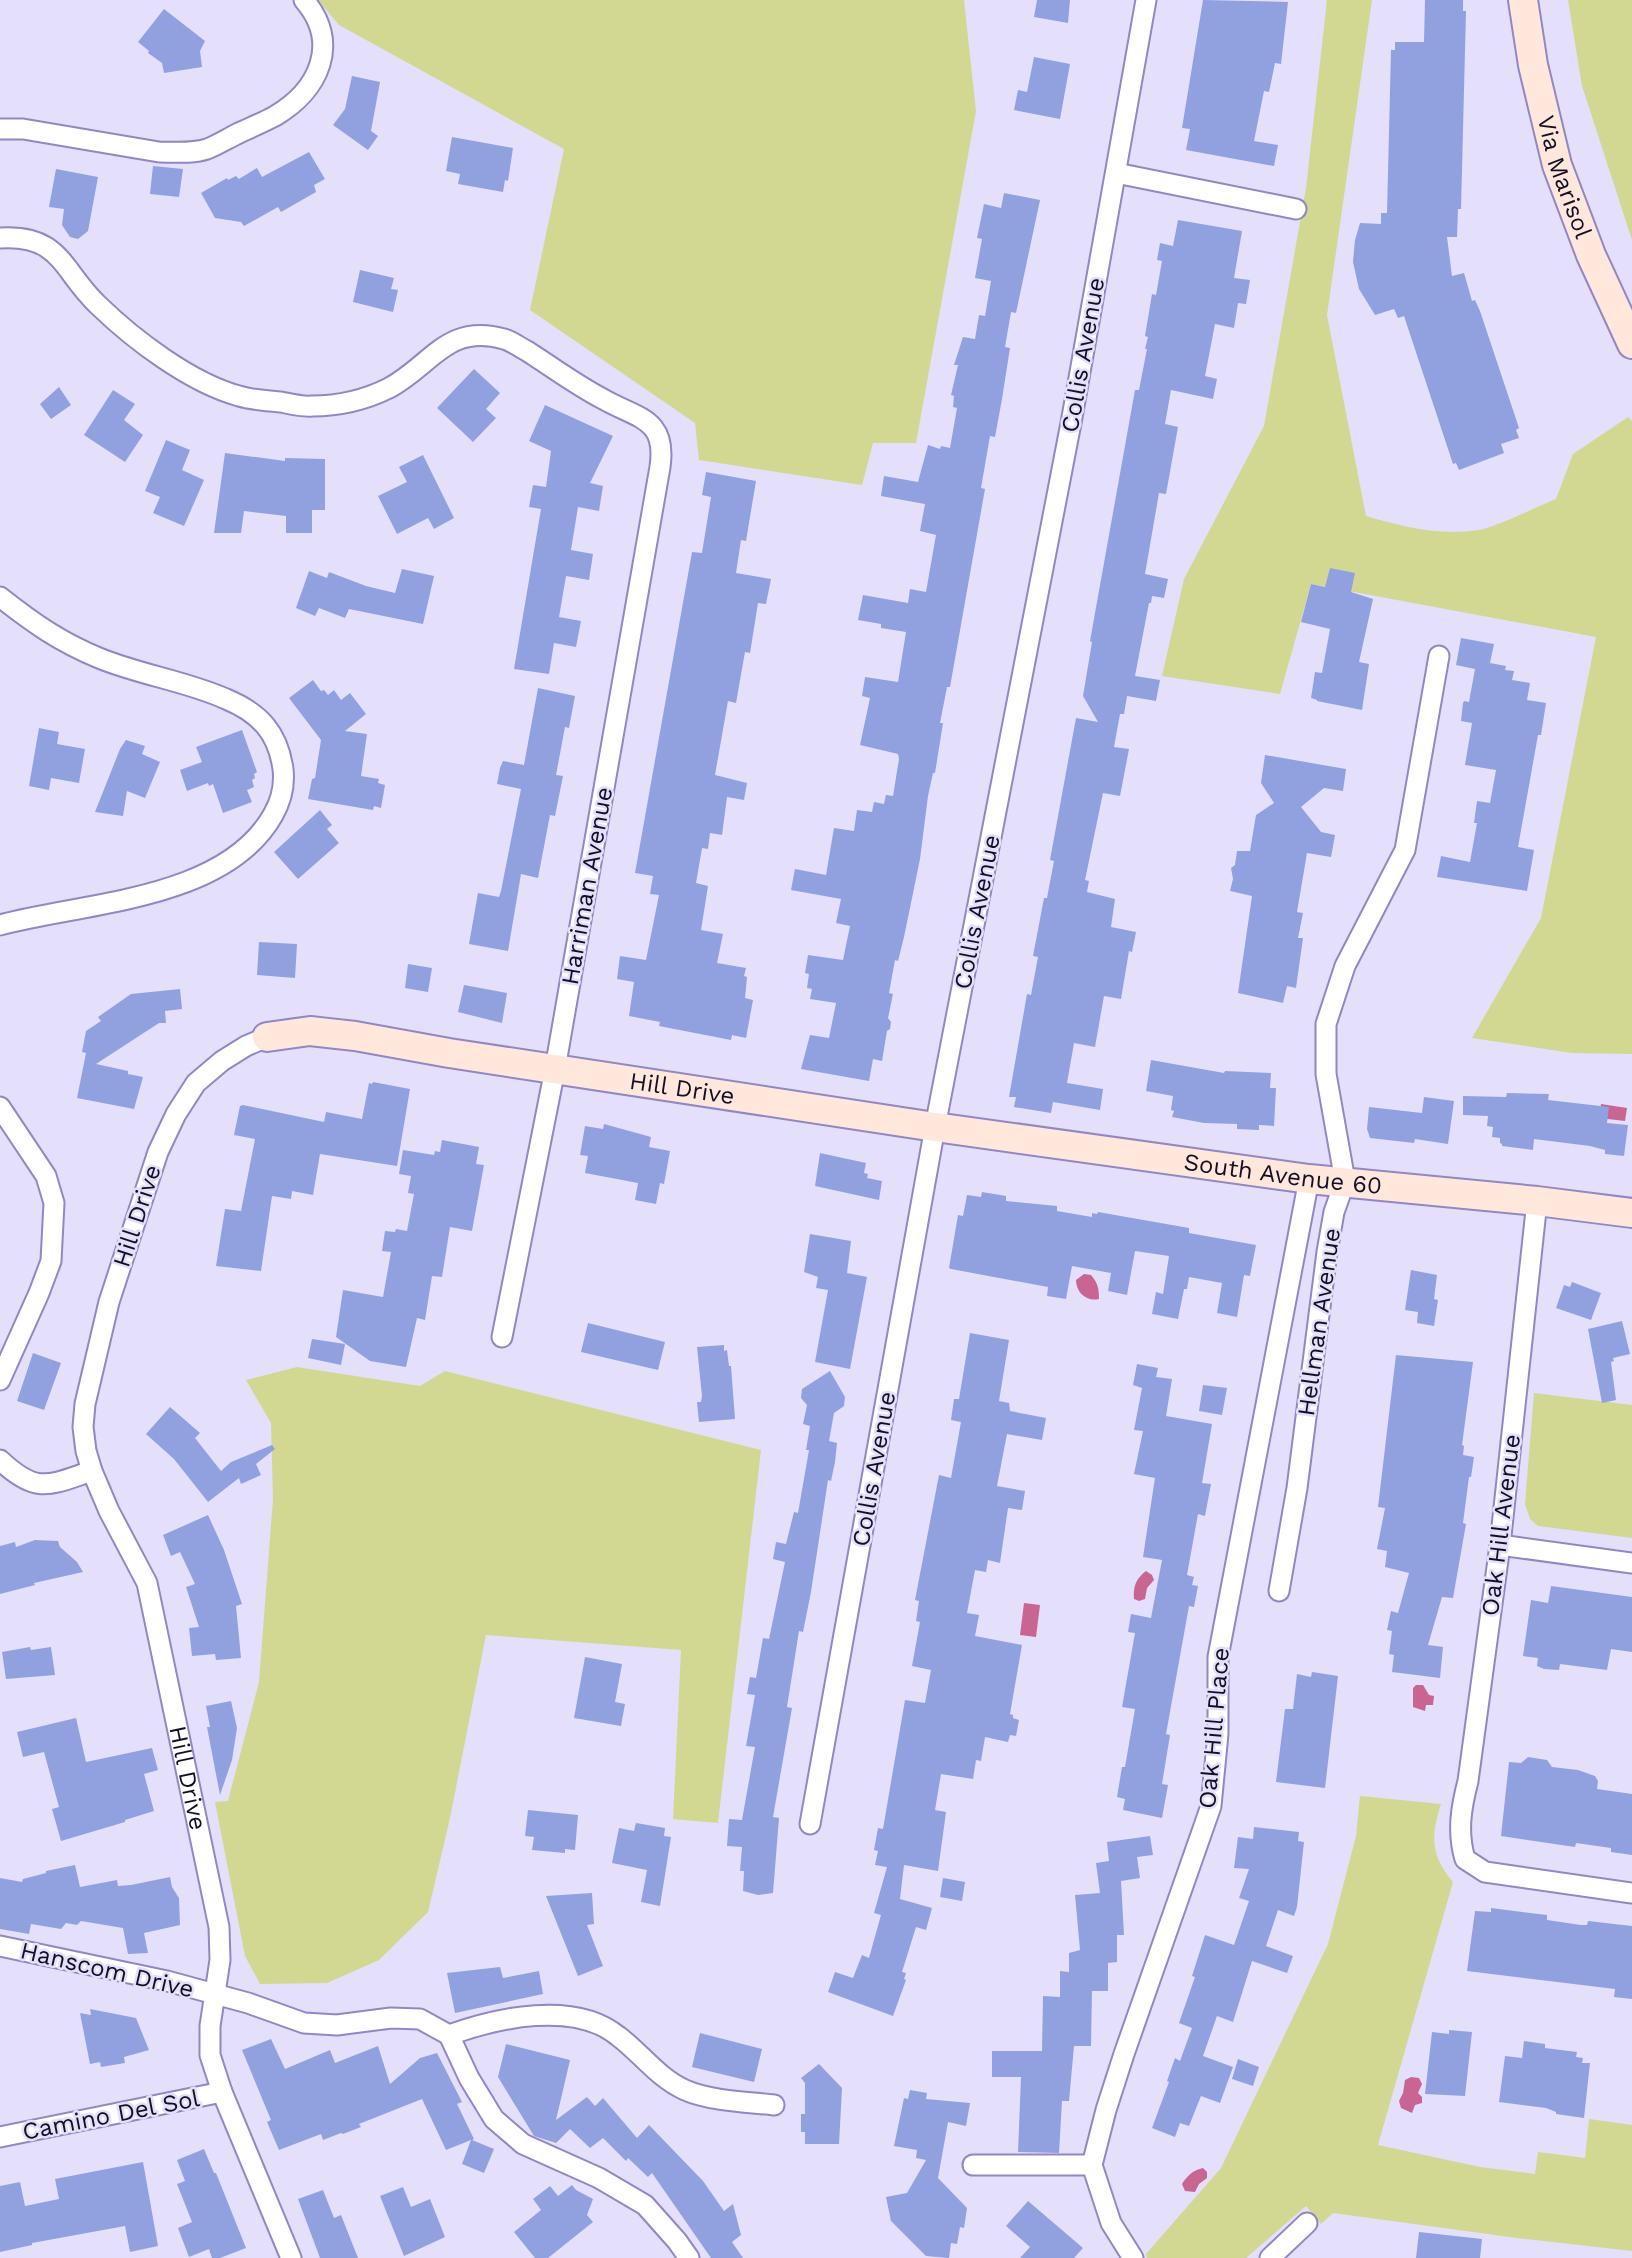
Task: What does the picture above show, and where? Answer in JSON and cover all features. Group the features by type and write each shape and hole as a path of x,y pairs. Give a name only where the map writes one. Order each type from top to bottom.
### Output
{"street":[{"path":"0,129 23,129 159,152 206,149 276,115 297,99 313,81 322,59 323,40 317,19 304,0"},
{"name":"Collis Avenue","path":"810,1824 935,1127 1063,464 1146,0"},
{"name":"Via Marisol","path":"1523,0 1533,65 1557,165 1591,255 1632,344"},
{"path":"1116,173 1296,209"},
{"name":"Harriman Avenue","path":"0,238 33,239 47,248 61,260 97,304 139,341 207,385 241,397 311,407 353,402 388,388 419,369 438,350 457,339 479,335 506,339 603,400 643,418 659,433 662,451 660,467 555,1069 502,1337"},
{"path":"0,597 43,631 100,659 226,699 249,712 268,727 280,750 284,777 281,802 264,830 242,852 211,872 151,893 0,925"},
{"name":"Hellman Avenue","path":"1279,1591 1297,1488 1325,1262 1334,1212 1345,1181 1326,1074 1326,1024 1345,966 1405,850 1439,656"},
{"name":"Hill Drive","path":"292,2258 222,2092 210,2055 210,2026 220,1960 219,1927 147,1583 109,1511 92,1471 84,1439 85,1404 109,1302 158,1153 176,1114 196,1083 222,1061 246,1046 267,1037 310,1031 355,1035 555,1069 935,1127"},
{"path":"0,1107 46,1176 54,1203 51,1261 0,1380"},
{"name":"South Avenue 60","path":"935,1127 1309,1179 1632,1213"},
{"name":"Oak Hill Place","path":"1092,2165 1124,2054 1211,1806 1218,1734 1218,1657 1309,1179"},
{"name":"Oak Hill Avenue","path":"1537,1201 1500,1545 1468,1781 1460,1816 1462,1848 1465,1859 1485,1872 1632,1893"},
{"path":"0,1460 17,1476 45,1486 92,1471"},
{"path":"1500,1545 1632,1563"},
{"name":"Hanscom Drive","path":"0,1946 167,1981 248,2003 304,2023 337,2025 391,2018 420,2019 449,2035"},
{"path":"688,2258 645,2204 599,2178 523,2144 494,2119 469,2078 449,2035 481,2024 548,2014 594,2022 618,2035 650,2067 684,2090 774,2105"},
{"name":"Camino Del Sol","path":"0,2137 222,2092"},
{"path":"973,2165 1092,2165 1111,2223 1133,2258"},
{"path":"1270,2258 1307,2223"}],"green space":[{"path":"318,0 964,0 976,111 916,443 873,443 862,485 699,460 695,423 530,310 564,149 339,25"},
{"path":"1327,0 1372,0 1327,315 1366,516 1436,531 1465,532 1497,525 1556,499 1573,454 1628,417 1632,421 1632,1054 1572,1053 1472,1038 1541,918 1596,637 1311,584 1280,694 1162,676 1184,579 1264,426 1306,188"},
{"path":"1568,0 1632,0 1632,240 1582,86"},
{"path":"297,1367 420,1386 445,1371 761,1450 718,1823 673,1819 681,1650 486,1635 450,1818 428,1912 379,1960 327,1983 260,1984 245,1956 215,1802 228,1801 259,1682 273,1499 271,1423 246,1380"},
{"path":"1534,1393 1632,1405 1632,1538 1538,1526 1530,1519 1525,1504"},
{"path":"1360,1796 1441,1804 1434,1836 1436,1854 1453,1882 1378,2145 1480,2167 1535,2174 1538,2152 1585,2158 1589,2119 1632,2125 1632,2251 1333,2213 1321,2224 1306,2206 1246,2258 1147,2258 1146,2254 1221,2168 1328,1944 1356,1836"}],"shaded area":[{"path":"1601,1104 1627,1108 1625,1121 1599,1118"},
{"path":"1084,1274 1091,1275 1095,1281 1099,1299 1086,1298 1080,1293 1076,1280"},
{"path":"1146,1571 1154,1580 1147,1588 1145,1599 1139,1601 1134,1599 1135,1587"},
{"path":"1024,1603 1040,1605 1036,1637 1020,1635"},
{"path":"1423,1685 1429,1695 1434,1696 1433,1705 1426,1705 1425,1711 1413,1707 1413,1688"},
{"path":"1411,2077 1419,2078 1422,2084 1418,2093 1422,2097 1422,2103 1415,2105 1412,2113 1401,2108 1399,2101 1405,2080"},
{"path":"1203,2168 1207,2172 1207,2178 1199,2184 1195,2192 1185,2191 1182,2184 1186,2178"}],"building":[{"path":"1037,0 1070,0 1068,23 1034,17"},
{"path":"1203,0 1288,2 1281,64 1275,63 1269,92 1264,91 1254,141 1278,145 1274,166 1186,150 1190,129 1182,128"},
{"path":"1425,0 1463,0 1463,11 1466,11 1461,209 1458,209 1457,237 1447,237 1452,276 1464,273 1472,301 1475,300 1480,311 1519,428 1516,430 1519,438 1501,444 1504,453 1459,470 1456,463 1453,464 1404,316 1398,318 1394,309 1375,315 1359,289 1353,262 1360,223 1381,224 1381,213 1387,213 1391,50 1395,50 1395,42 1424,42"},
{"path":"164,9 205,41 200,51 202,67 164,73 162,63 138,42"},
{"path":"1034,57 1070,64 1060,119 1014,110 1018,90 1027,92"},
{"path":"352,76 380,82 371,131 378,136 368,150 333,125 345,109"},
{"path":"452,137 513,148 508,181 505,180 503,192 458,184 460,174 446,171"},
{"path":"309,152 325,179 314,185 316,192 281,212 278,207 244,226 241,222 215,218 201,193 227,178 228,180 236,176 239,179 257,168 262,177"},
{"path":"153,166 183,169 179,197 150,194"},
{"path":"56,169 98,177 88,231 78,239 70,237 62,225 64,209 49,207"},
{"path":"1004,193 1040,200 1016,313 1011,312 1005,347 1010,348 1002,399 995,437 990,436 981,488 985,489 950,687 947,687 940,723 943,723 935,773 928,796 920,859 889,993 893,994 888,1018 891,1022 890,1029 887,1031 882,1061 873,1059 869,1081 801,1069 810,1035 829,1038 836,1003 810,999 812,989 807,988 809,974 805,973 808,955 843,960 850,926 836,923 841,899 791,890 795,869 826,875 834,828 854,831 857,810 872,812 874,802 884,804 886,795 893,796 899,759 898,754 860,745 870,698 862,696 865,677 898,682 906,632 881,628 881,624 858,620 863,595 908,603 910,589 926,592 936,535 920,531 925,504 881,496 884,476 918,482 928,445 940,449 941,446 950,448 957,408 953,407 954,396 951,395 958,365 954,365 963,337 975,339 979,315 985,316 991,281 975,278 982,239 977,238 984,204 1001,208"},
{"path":"1178,220 1242,231 1234,278 1250,280 1246,304 1238,303 1234,328 1215,324 1205,376 1217,379 1213,399 1171,390 1165,424 1178,427 1166,494 1159,493 1145,574 1168,579 1164,598 1152,596 1149,603 1135,676 1160,680 1156,701 1127,696 1124,714 1120,714 1114,747 1129,749 1120,796 1103,793 1085,880 1089,881 1087,892 1115,899 1111,927 1136,932 1132,952 1129,951 1121,999 1104,996 1095,1047 1074,1043 1067,1083 1103,1089 1100,1110 1053,1102 1051,1113 1014,1107 1016,1097 1009,1097 1027,994 1031,995 1038,957 1033,956 1054,861 1050,860 1076,718 1098,722 1083,696 1092,642 1090,641 1135,390 1139,390 1147,349 1148,337 1145,336 1152,294 1156,295 1162,261 1157,260 1160,243 1173,246"},
{"path":"360,270 394,278 391,289 398,290 393,312 353,302"},
{"path":"474,369 500,393 486,409 496,418 473,442 437,408"},
{"path":"59,387 71,405 51,419 40,404"},
{"path":"113,390 135,404 124,420 143,435 125,462 84,435"},
{"path":"545,405 613,436 590,483 603,486 599,511 578,507 571,550 593,554 589,580 566,576 559,617 581,621 576,647 554,643 549,674 514,669 541,509 529,507 533,485 546,487 551,451 529,441"},
{"path":"166,440 190,450 182,470 204,480 184,526 153,513 160,497 145,491"},
{"path":"225,453 285,461 285,458 325,459 325,510 312,510 312,533 286,533 286,516 244,511 241,533 214,533"},
{"path":"423,455 454,518 434,529 428,518 397,534 378,496 407,482 399,467"},
{"path":"706,472 756,481 746,541 741,540 736,573 771,579 766,604 758,603 750,653 745,652 736,703 728,701 715,775 747,783 744,800 727,797 722,835 710,833 708,849 702,848 696,883 708,886 701,930 723,934 717,963 746,968 745,998 753,1000 746,1038 732,1035 731,1040 659,1026 660,1022 629,1016 634,982 617,979 620,956 646,960 659,895 650,894 653,876 635,873 692,552 702,553 711,497 702,495"},
{"path":"1330,568 1355,573 1351,592 1373,599 1359,662 1369,664 1362,710 1311,698 1315,672 1322,673 1330,629 1301,622 1311,584 1325,587"},
{"path":"402,569 434,576 423,624 349,609 345,618 319,608 315,616 296,608 309,571 327,578 329,572 366,586 395,593"},
{"path":"1461,638 1494,644 1490,663 1506,666 1505,670 1514,671 1512,680 1530,683 1527,700 1546,703 1518,847 1534,850 1527,891 1437,877 1441,856 1470,862 1477,823 1474,823 1477,801 1490,803 1496,770 1465,765 1472,723 1461,721 1463,703 1469,702 1475,669 1456,665"},
{"path":"313,680 321,691 324,690 328,695 334,690 341,700 350,693 366,714 345,731 367,734 361,776 379,779 378,783 385,785 381,808 374,806 373,810 308,799 312,779 315,778 321,740 289,698"},
{"path":"538,688 575,696 569,728 565,727 556,775 563,776 555,816 550,815 538,878 521,874 508,951 469,944 478,893 499,897 501,891 521,789 497,784 503,761 524,765"},
{"path":"39,728 59,732 57,744 85,749 79,783 51,778 49,790 29,786"},
{"path":"242,730 257,772 252,780 254,787 247,790 252,802 223,813 213,784 209,786 208,783 187,791 180,770 202,762 196,747"},
{"path":"126,740 145,746 142,754 160,762 145,798 127,791 123,816 95,812 120,749"},
{"path":"1265,755 1346,769 1343,791 1324,788 1301,807 1321,832 1335,835 1331,857 1307,853 1297,912 1303,913 1298,938 1303,938 1296,988 1287,986 1283,1003 1238,993 1252,896 1230,891 1233,879 1231,868 1235,865 1237,851 1250,851 1256,815 1274,803 1261,783"},
{"path":"320,810 332,825 327,829 339,843 298,879 274,852"},
{"path":"259,942 297,944 295,978 257,975"},
{"path":"408,964 432,968 428,992 405,988"},
{"path":"464,985 507,993 502,1023 458,1012"},
{"path":"180,989 182,1009 165,1011 166,1023 159,1023 96,1064 143,1077 134,1109 77,1098 86,1053 82,1052 86,1031 101,1021 98,1017 131,994"},
{"path":"1151,1060 1224,1073 1271,1073 1270,1088 1276,1088 1274,1126 1259,1125 1259,1130 1237,1129 1237,1124 1204,1123 1172,1117 1173,1096 1146,1091"},
{"path":"369,1083 410,1089 397,1166 320,1154 313,1195 292,1191 291,1199 272,1196 261,1271 216,1266 225,1209 241,1211 255,1139 234,1135 240,1106 324,1122 326,1112 362,1119"},
{"path":"1507,1093 1549,1094 1548,1100 1609,1107 1607,1123 1628,1125 1624,1156 1605,1154 1605,1150 1590,1146 1534,1139 1533,1150 1502,1146 1500,1138 1492,1137 1493,1127 1487,1126 1488,1116 1463,1115 1463,1096 1506,1097"},
{"path":"1424,1097 1454,1101 1448,1144 1415,1139 1414,1143 1370,1138 1367,1129 1369,1107 1422,1113"},
{"path":"604,1124 651,1137 649,1147 670,1151 664,1184 660,1183 656,1204 635,1200 638,1183 585,1173 588,1156 580,1155 585,1126 603,1129"},
{"path":"442,1140 479,1147 476,1164 484,1165 472,1231 450,1227 442,1277 432,1276 425,1320 417,1318 406,1367 370,1361 336,1337 343,1290 383,1297 391,1252 382,1251 385,1231 407,1231 414,1194 408,1193 411,1176 399,1174 403,1150 434,1155 435,1151 440,1152"},
{"path":"820,1153 866,1163 864,1173 868,1174 867,1178 882,1181 879,1200 815,1186"},
{"path":"982,1192 1006,1196 1006,1201 1057,1206 1057,1211 1092,1217 1092,1213 1098,1212 1189,1228 1189,1233 1256,1245 1250,1276 1244,1275 1237,1317 1217,1313 1222,1283 1189,1277 1178,1319 1152,1314 1156,1292 1163,1294 1169,1256 1135,1251 1127,1295 1108,1291 1111,1273 1072,1266 1066,1299 1047,1296 1048,1287 951,1269 949,1268 958,1215 963,1216 967,1195 981,1197"},
{"path":"810,1234 851,1241 847,1273 867,1277 850,1369 815,1362 828,1290 816,1288 818,1277 804,1272"},
{"path":"1411,1270 1437,1275 1434,1299 1438,1300 1434,1326 1417,1323 1418,1312 1405,1310"},
{"path":"1572,1282 1601,1293 1591,1320 1556,1308 1564,1285 1570,1287"},
{"path":"1622,1321 1630,1354 1613,1358 1614,1361 1611,1362 1616,1400 1602,1403 1588,1329"},
{"path":"588,1323 665,1342 658,1370 581,1352"},
{"path":"970,1333 1009,1340 999,1401 1009,1403 1010,1411 1046,1418 1042,1440 1007,1434 997,1486 1025,1491 1022,1510 1008,1508 1000,1563 988,1560 986,1572 975,1570 967,1613 979,1615 975,1636 1022,1645 1010,1714 1019,1720 1016,1736 1010,1735 1008,1742 985,1737 981,1761 976,1760 973,1779 941,1774 935,1810 946,1812 938,1871 904,1865 900,1899 932,1908 926,1930 916,1927 902,1972 906,1973 906,1980 893,2016 828,1992 835,1972 853,1978 862,1955 869,1958 881,1915 874,1913 887,1867 875,1865 878,1851 874,1850 878,1828 883,1829 905,1700 925,1703 931,1670 912,1666 920,1622 916,1621 919,1601 915,1600 939,1475 951,1478 961,1422 951,1420 954,1399 959,1399"},
{"path":"312,1339 345,1344 341,1365 308,1358"},
{"path":"724,1345 731,1366 735,1419 699,1422 697,1402 701,1402 702,1396 697,1347"},
{"path":"33,1353 61,1363 44,1410 17,1401"},
{"path":"1396,1355 1473,1362 1462,1445 1463,1455 1474,1457 1463,1523 1466,1524 1453,1598 1442,1597 1428,1645 1443,1647 1440,1678 1392,1672 1394,1655 1389,1654 1392,1631 1387,1630 1391,1611 1398,1613 1409,1573 1385,1567 1387,1551 1377,1549 1385,1508 1378,1507"},
{"path":"1137,1364 1158,1368 1156,1377 1172,1379 1166,1416 1212,1424 1202,1483 1211,1484 1205,1516 1198,1514 1187,1575 1194,1577 1192,1585 1198,1586 1194,1607 1189,1606 1166,1734 1170,1735 1162,1784 1168,1785 1162,1818 1123,1810 1125,1799 1117,1797 1135,1709 1122,1707 1135,1633 1128,1632 1131,1614 1151,1618 1162,1560 1143,1557 1155,1478 1134,1474 1143,1431 1134,1430 1142,1388 1133,1385"},
{"path":"830,1371 845,1397 844,1406 834,1413 829,1441 837,1443 835,1462 831,1481 828,1480 811,1592 803,1632 799,1631 787,1707 792,1708 773,1817 779,1818 773,1893 758,1895 743,1891 744,1871 740,1871 742,1847 727,1846 729,1819 742,1820 755,1747 746,1746 755,1695 747,1694 750,1677 756,1678 763,1638 769,1639 785,1562 773,1559 776,1542 786,1544 794,1512 798,1513 809,1450 806,1450 810,1426 803,1424 807,1405 801,1398 802,1389"},
{"path":"1203,1385 1227,1388 1222,1415 1199,1411"},
{"path":"170,1407 200,1433 195,1438 221,1471 231,1462 272,1445 275,1449 256,1464 261,1475 241,1484 239,1478 208,1502 174,1459 146,1434"},
{"path":"208,1515 224,1550 242,1604 236,1606 241,1658 216,1660 215,1654 192,1656 189,1628 199,1627 186,1587 195,1584 180,1552 171,1556 163,1535"},
{"path":"35,1540 58,1541 60,1547 77,1562 83,1572 0,1594 0,1546 15,1542 16,1547"},
{"path":"1551,1586 1632,1597 1632,1652 1611,1649 1607,1670 1560,1664 1559,1670 1544,1669 1537,1666 1538,1658 1523,1656 1531,1600 1548,1603"},
{"path":"30,1647 31,1650 51,1647 55,1675 6,1679 2,1652"},
{"path":"585,1657 622,1664 615,1702 625,1704 621,1726 574,1718"},
{"path":"1312,1672 1338,1676 1325,1788 1276,1782 1285,1709 1293,1709 1297,1674 1311,1677"},
{"path":"231,1701 237,1728 232,1760 220,1795 207,1727 210,1727 206,1706"},
{"path":"76,1718 86,1762 152,1748 158,1770 144,1774 154,1811 61,1841 52,1809 59,1807 44,1752 23,1757 17,1732"},
{"path":"1528,1757 1547,1760 1552,1767 1578,1770 1595,1776 1598,1781 1597,1789 1632,1794 1632,1855 1611,1852 1611,1848 1576,1843 1575,1847 1501,1836 1509,1762 1521,1763"},
{"path":"528,1810 578,1815 575,1850 565,1849 565,1853 532,1850 534,1837 525,1836"},
{"path":"636,1823 665,1828 664,1836 671,1837 660,1906 641,1902 647,1870 612,1863 619,1828 634,1831"},
{"path":"1254,1827 1299,1832 1298,1841 1304,1842 1294,1916 1278,1910 1266,1946 1293,1956 1287,1973 1252,1961 1233,2022 1217,2016 1203,2056 1233,2067 1220,2103 1201,2096 1189,2126 1180,2123 1175,2137 1152,2128 1175,2058 1180,2061 1192,2028 1179,2023 1195,1977 1192,1976 1205,1935 1234,1945 1249,1901 1239,1898 1249,1869 1234,1868 1238,1837 1253,1839"},
{"path":"1150,1836 1153,1855 1137,1857 1140,1878 1121,1881 1124,1935 1117,1935 1117,1962 1108,1963 1108,1991 1092,1991 1091,2046 1074,2046 1069,2101 1062,2101 1059,2153 1018,2152 1021,2077 992,2077 992,2051 1042,2051 1043,1996 1060,1997 1060,1971 1069,1972 1069,1953 1080,1950 1075,1895 1100,1893 1096,1863 1109,1861 1107,1842"},
{"path":"75,1865 80,1887 117,1880 118,1886 131,1885 170,1877 172,1887 179,1898 180,1925 144,1933 148,1953 128,1954 123,1928 81,1921 77,1925 66,1923 61,1929 31,1924 29,1934 0,1929 0,1878 22,1882 23,1879 46,1871"},
{"path":"943,1878 965,1882 962,1901 940,1897"},
{"path":"592,1893 594,1924 587,1925 603,1966 578,1976 546,1896"},
{"path":"1491,1908 1547,1915 1547,1920 1581,1925 1587,1925 1588,1921 1632,1926 1632,1999 1614,1997 1615,1989 1467,1971 1475,1911 1491,1912"},
{"path":"500,1967 503,1978 539,1971 543,1994 455,2013 447,1973"},
{"path":"90,2009 136,2018 149,2050 124,2057 125,2063 101,2067 100,2062 90,2064 80,2013 91,2015"},
{"path":"1449,2030 1472,2032 1465,2096 1425,2094 1432,2032 1449,2034"},
{"path":"700,2033 762,2049 754,2082 692,2067"},
{"path":"271,2039 285,2069 330,2050 335,2063 378,2046 390,2084 420,2058 437,2053 462,2102 457,2104 474,2139 472,2140 494,2149 484,2173 462,2164 471,2140 446,2150 422,2099 359,2124 361,2127 343,2134 323,2140 321,2134 279,2150 267,2122 271,2120 242,2050"},
{"path":"1524,2041 1545,2044 1545,2048 1577,2052 1576,2057 1583,2058 1582,2063 1590,2063 1584,2118 1556,2114 1546,2108 1499,2102 1505,2056 1522,2058"},
{"path":"506,2044 570,2060 556,2120 587,2097 595,2106 603,2098 637,2138 649,2125 703,2181 724,2211 733,2204 741,2235 732,2242 743,2258 711,2258 652,2173 648,2177 628,2158 626,2161 603,2138 590,2148 570,2129 556,2143 534,2136 498,2077"},
{"path":"1238,2059 1259,2067 1253,2086 1232,2079"},
{"path":"819,2064 842,2088 839,2144 805,2144 805,2132 801,2132 801,2114 805,2114 805,2083 801,2078"},
{"path":"910,2090 927,2093 926,2099 970,2103 966,2126 948,2122 938,2178 967,2208 964,2228 960,2227 957,2244 951,2243 949,2258 926,2256 891,2221 886,2197 907,2193 926,2160 916,2158 917,2150 894,2146 904,2098 908,2099"},
{"path":"204,2149 246,2248 220,2258 212,2258 209,2249 189,2257 178,2228 192,2222 177,2184 185,2181 177,2160"},
{"path":"143,2162 158,2246 130,2252 125,2226 32,2243 0,2252 0,2186 20,2182 25,2206 59,2199 55,2179"},
{"path":"572,2185 593,2199 587,2215 593,2222 548,2258 535,2258 514,2232 541,2210 533,2199 550,2186 558,2196"},
{"path":"403,2187 411,2207 430,2199 445,2237 404,2256 380,2196"},
{"path":"323,2190 334,2218 341,2215 358,2258 320,2258 298,2199"},
{"path":"1028,2201 1083,2248 1074,2258 1020,2258 1030,2247 1006,2226"},
{"path":"1419,2232 1482,2239 1480,2258 1416,2258"}]}
